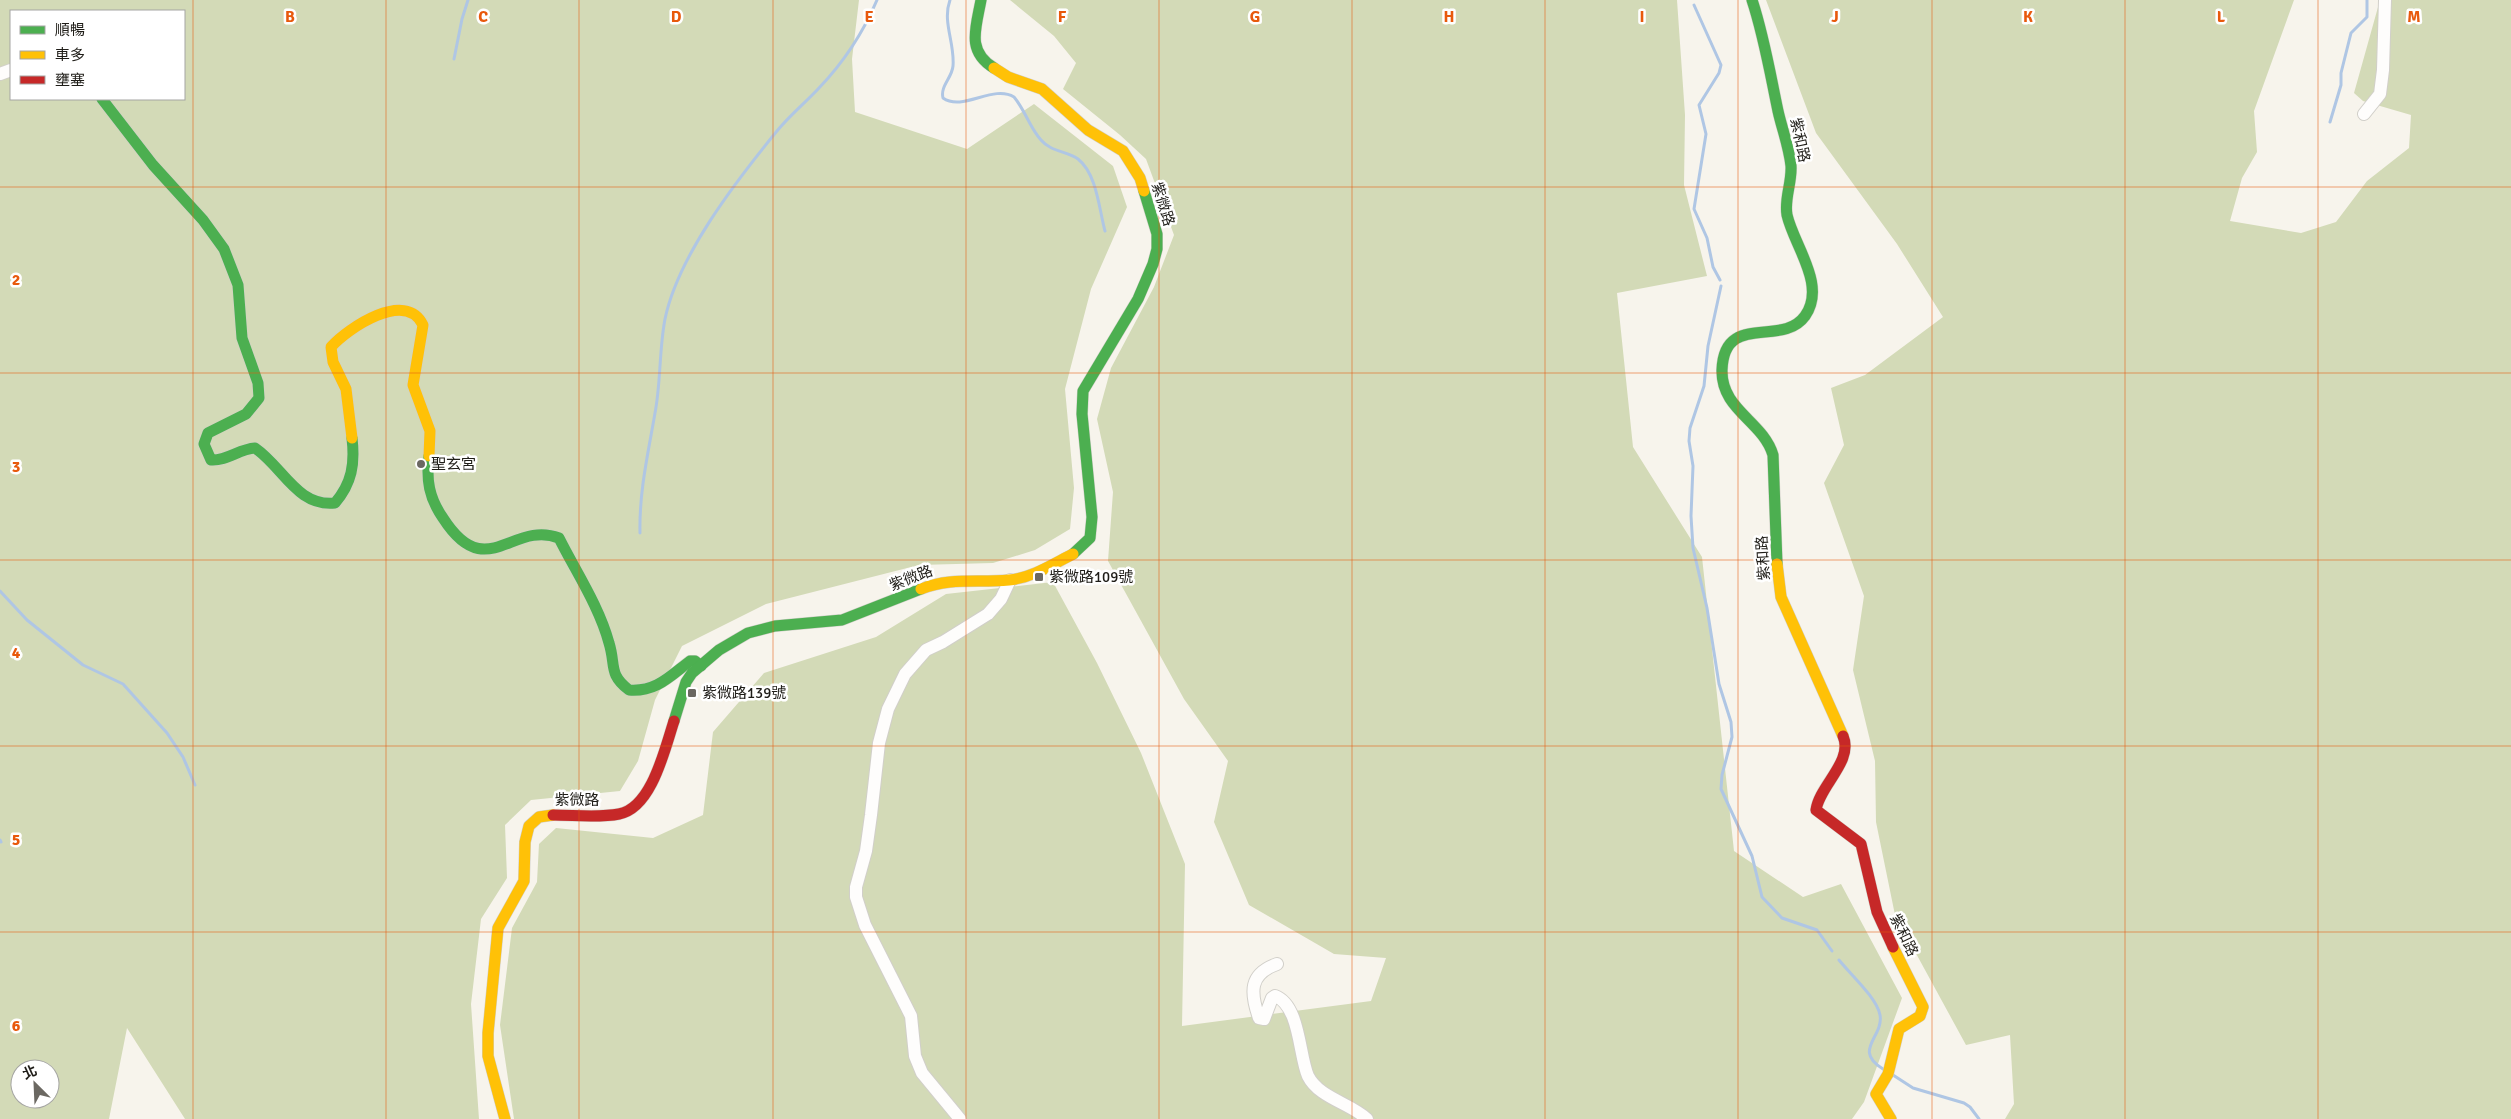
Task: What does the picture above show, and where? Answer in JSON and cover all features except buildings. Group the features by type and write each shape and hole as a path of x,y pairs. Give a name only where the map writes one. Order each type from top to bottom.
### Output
{"street":[{"name":"紫微路","path":"505,1119 492,1075 487,1049 488,1032 498,928 524,880 525,842 529,826 539,817 548,815 620,814 633,808 640,802 658,772 686,682 701,666 735,639 761,629 842,620 940,582 1010,580 1030,576 1057,564 1075,553 1090,538 1092,517 1082,414 1083,391 1138,299 1153,264 1157,249 1157,234 1140,178 1123,151 1088,130 1042,90 1029,82 1008,77 982,61 975,47 975,32 981,0"},
{"name":"紫和路","path":"1752,0 1765,41 1790,166 1786,211 1808,273 1812,289 1811,303 1799,322 1782,328 1750,333 1732,340 1723,359 1723,384 1729,400 1761,435 1772,452 1777,573 1781,597 1844,738 1844,754 1818,799 1816,810 1861,844 1877,912 1884,930 1923,1007 1920,1016 1899,1029 1890,1071 1876,1094 1891,1119"},
{"path":"2364,114 2380,94 2383,70 2384,0"},
{"path":"103,100 153,164 212,228 222,244 238,285 244,344 255,375 259,397 257,403 241,418 208,433 204,444 211,460 223,460 245,450 256,448 269,458 301,494 311,502 319,505 335,503 350,483 355,466 355,452 346,388 331,362 331,347 344,333 388,312 406,310 414,313 423,325 413,385 430,431 427,480 434,503 452,531 464,544 480,550 509,545 547,534 558,538 603,624 610,644 614,675 629,690 642,691 654,688 690,661 695,661 701,666"},
{"path":"960,1119 917,1065 911,1016 865,925 858,906 856,887 866,851 879,743 888,709 897,688 905,674 926,650 943,642 988,614 1000,599 1010,580"},
{"path":"1277,964 1260,972 1254,981 1253,989 1259,1018 1264,1018 1272,998 1275,996 1282,1000 1296,1024 1309,1078 1327,1095 1354,1109 1367,1119"}],"green space":[{"path":"0,0 859,0 852,59 855,112 967,149 1034,104 1113,166 1127,207 1091,289 1065,389 1074,488 1070,529 1035,550 993,563 919,565 766,604 682,646 655,700 638,761 620,791 531,800 505,825 507,878 481,919 471,1004 479,1119 185,1119 127,1028 109,1119 0,1119"},
{"path":"1010,0 1677,0 1685,115 1684,185 1707,276 1617,293 1633,447 1702,557 1734,851 1803,897 1841,884 1902,998 1864,1102 1852,1119 514,1119 500,1025 512,928 537,882 539,844 556,828 653,838 703,815 713,732 764,673 876,637 946,594 1053,582 1097,663 1141,753 1185,864 1182,1026 1371,1001 1386,958 1334,954 1249,905 1214,822 1228,761 1184,699 1108,561 1113,492 1097,419 1111,368 1154,287 1174,235 1146,159 1120,135 1063,89 1076,63 1054,36"},
{"path":"1766,0 2294,0 2254,111 2257,152 2242,178 2230,221 2301,233 2336,222 2367,181 2409,148 2411,115 2363,101 2354,93 2380,0 2511,0 2511,1119 2005,1119 2014,1104 2010,1035 1966,1045 1895,915 1876,822 1875,761 1853,670 1864,596 1824,483 1844,445 1831,388 1865,375 1943,317 1897,244 1816,133"}],"waterway":[{"path":"454,59 468,0"},
{"path":"640,533 642,488 657,401 663,331 672,295 682,270 710,220 744,173 782,125 819,88 845,57 866,24 877,0"},
{"path":"950,0 947,16 953,66 943,90 943,98 960,102 997,94 1006,94 1014,97 1045,144 1074,156 1084,165 1093,183 1105,231"},
{"path":"2330,122 2341,85 2341,73 2351,33 2367,17 2367,0"},
{"path":"1694,5 1721,65 1719,73 1699,105 1706,134 1694,209 1707,238 1713,267 1720,280"},
{"path":"1721,286 1708,346 1704,386 1690,428 1689,441 1693,466 1691,516 1693,548 1707,608 1719,684 1731,722 1732,737 1722,775 1721,789 1752,856 1762,897 1782,918 1817,930 1832,951"},
{"path":"0,591 27,620 83,665 123,684 167,733 183,757 195,785"},
{"path":"1839,960 1869,994 1878,1008 1880,1023 1869,1049 1870,1056 1874,1062 1883,1069"},
{"path":"1893,1075 1913,1088 1964,1103 1970,1107 1979,1119"}],"traffic: fast":[{"path":"981,0 975,38 976,46 979,54 994,68"},
{"path":"1752,0 1790,159 1791,172 1786,203 1787,215 1807,266 1812,292 1811,304 1805,316 1795,325 1783,330 1743,335 1733,341 1725,352 1722,370 1723,384 1728,395 1735,406 1761,433 1773,455 1777,564"},
{"path":"103,100 153,165 203,220 224,249 238,285 242,338 258,383 259,398 246,414 208,433 204,444 211,460 222,459 244,450 255,448 291,484 310,499 322,503 335,503 341,496 351,473 353,456 352,438"},
{"path":"1073,554 1090,538 1092,517 1082,414 1083,391 1138,299 1153,264 1157,249 1157,234 1144,191"},
{"path":"429,456 428,481 434,503 458,537 473,547 486,549 527,537 542,535 559,538 587,589 605,629 615,674 629,690 647,689 655,686 669,678 690,661 695,661 701,666"},
{"path":"674,721 686,682 692,673 719,650 748,633 775,626 842,620 921,589"}],"traffic: slow":[{"path":"994,68 1008,77 1042,89 1088,130 1123,151 1140,178 1144,191"},
{"path":"352,438 346,389 333,362 331,347 350,330 377,315 391,311 404,311 415,315 423,325 413,385 430,431 429,456"},
{"path":"921,589 943,583 1018,579 1042,570 1073,554"},
{"path":"1777,564 1781,597 1843,736"},
{"path":"505,1119 488,1056 488,1033 498,928 524,881 525,842 529,826 539,817 553,815"},
{"path":"1891,1119 1876,1094 1888,1074 1899,1029 1920,1016 1923,1007 1893,947"}],"traffic: jam":[{"path":"553,815 603,816 619,814 630,809 640,801 649,789 656,775 674,721"},
{"path":"1843,736 1845,745 1844,755 1818,801 1816,810 1861,844 1877,912 1893,947"}],"place":[{"name":"聖玄宮","path":"421,464"},
{"name":"紫微路109號","path":"1039,577"},
{"name":"紫微路139號","path":"692,693"}]}
